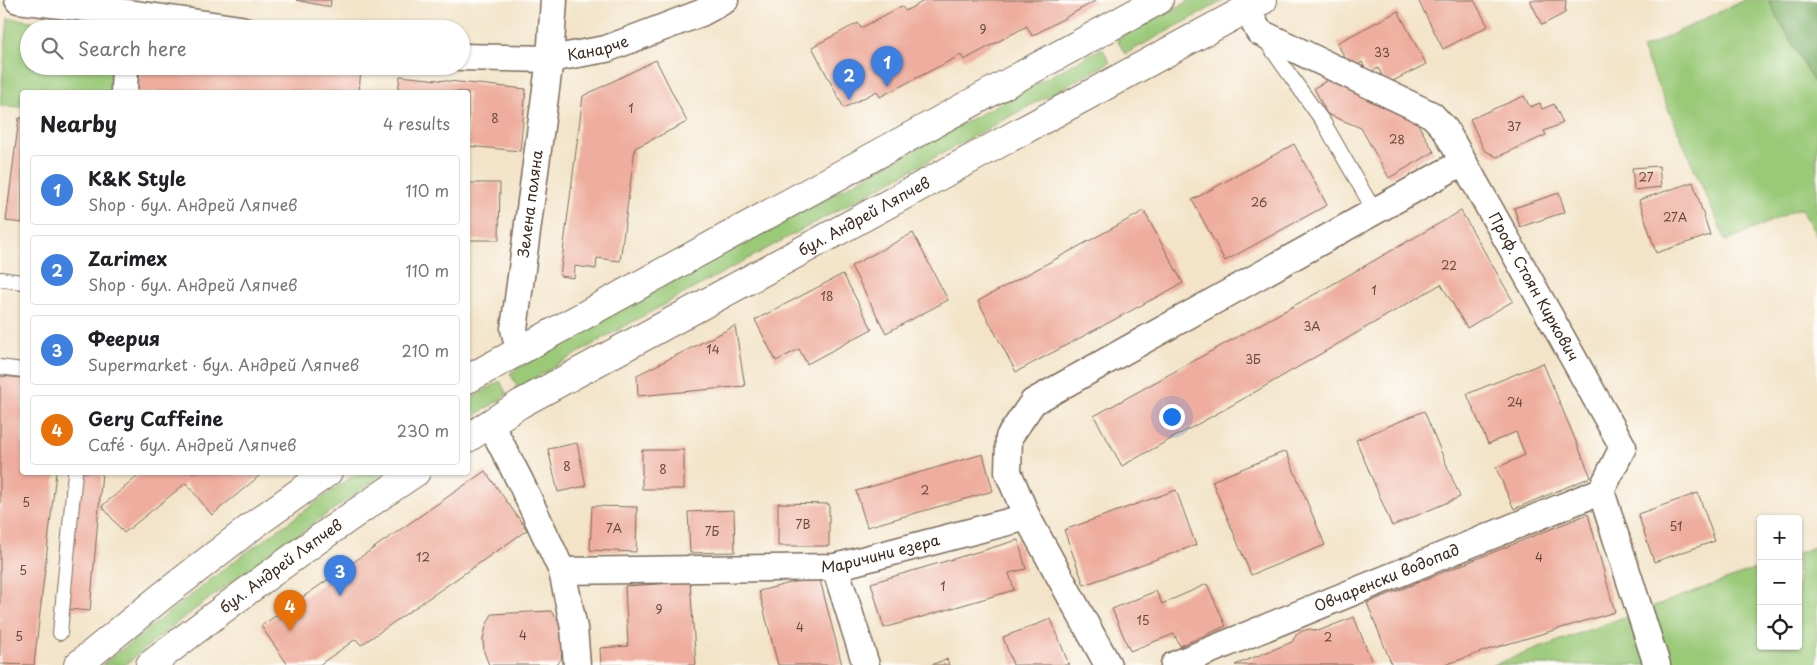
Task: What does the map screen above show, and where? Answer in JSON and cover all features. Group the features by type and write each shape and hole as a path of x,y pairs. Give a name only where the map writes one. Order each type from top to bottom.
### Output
{"main road":[{"path":"470,378 1159,0"},
{"name":"бул. Андрей Ляпчев","path":"470,437 520,404 1256,13"},
{"path":"78,665 255,524 324,475"},
{"name":"бул. Андрей Ляпчев","path":"150,665 238,596 411,475"}],"street":[{"path":"18,0 173,20"},
{"name":"Зелена поляна","path":"519,350 514,329 550,59 554,0"},
{"name":"Канарче","path":"470,57 550,59 606,49 700,13 724,0"},
{"name":"Проф. Стоян Киркович","path":"1256,13 1432,115 1444,129 1623,447 1601,491"},
{"path":"124,90 125,75"},
{"path":"1108,665 1027,517 1008,472 1010,437 1034,402 1463,162"},
{"path":"490,423 522,483 562,570 574,628 577,665"},
{"path":"1601,491 1658,665"},
{"name":"Овчаренски водопад","path":"1174,665 1601,491"},
{"name":"Маричини езера","path":"562,570 835,567 1027,517"},
{"path":"835,567 866,665"}],"lane":[{"path":"1256,13 1324,123 1375,212"},
{"path":"0,279 20,282"},
{"path":"0,367 20,370"},
{"path":"60,633 75,475"}],"green space":[{"path":"1191,0 1225,0 1125,54 1117,39"},
{"path":"1744,0 1768,0 1817,88 1817,237 1801,208 1726,241 1642,49"},
{"path":"1768,0 1817,0 1817,88"},
{"path":"8,18 24,20 20,20 20,75 117,75 116,90 20,90 20,107 0,106"},
{"path":"1102,48 1110,62 621,328 518,388 510,373 620,310"},
{"path":"500,381 507,395 470,419 470,400"},
{"path":"354,475 382,475 241,575 125,665 102,665 232,563"},
{"path":"1817,546 1817,665 1493,665 1757,568 1757,650 1802,650 1802,552"}],"building":[{"path":"296,0 331,0 330,7"},
{"path":"926,0 1097,0 1032,36 1027,26 964,60 961,55 880,97 877,91 844,108 812,47 858,23 861,28 902,6 905,11"},
{"path":"1418,0 1474,0 1488,26 1443,49"},
{"path":"1530,0 1566,0 1565,13 1542,25"},
{"path":"1398,11 1426,64 1387,84 1378,68 1368,74 1362,62 1351,69 1337,43"},
{"path":"656,60 687,122 635,148 620,261 597,258 596,269 575,266 574,278 560,276 583,96"},
{"path":"140,75 360,75 359,90 137,90"},
{"path":"400,76 526,89 520,151 470,146 470,90 398,90"},
{"path":"1332,78 1415,119 1434,152 1389,178 1361,128 1327,114 1314,88"},
{"path":"1524,96 1530,107 1540,103 1542,109 1554,104 1563,123 1544,131 1546,135 1497,157 1484,150 1470,119"},
{"path":"19,118 20,118 20,223 6,221"},
{"path":"1294,144 1327,205 1225,261 1192,200"},
{"path":"1659,166 1661,187 1634,190 1632,168"},
{"path":"1693,182 1710,235 1656,253 1639,200"},
{"path":"470,183 500,183 499,240 470,240"},
{"path":"1559,193 1565,212 1520,227 1514,208"},
{"path":"1144,211 1183,283 1016,372 978,301"},
{"path":"1461,211 1513,301 1467,328 1441,284 1236,403 1122,466 1094,416"},
{"path":"913,233 948,300 886,333 851,266"},
{"path":"843,274 872,329 807,364 799,349 776,361 755,320"},
{"path":"735,326 745,386 638,396 637,375"},
{"path":"1543,363 1591,477 1514,509 1496,468 1525,455 1516,432 1488,444 1467,394"},
{"path":"0,376 20,378 20,475 56,475 34,665 0,664"},
{"path":"1424,411 1460,497 1392,526 1356,440"},
{"path":"577,443 586,486 558,492 548,449"},
{"path":"642,450 684,450 684,489 642,489"},
{"path":"1286,451 1325,545 1251,575 1212,481"},
{"path":"983,454 993,491 867,527 856,491"},
{"path":"485,471 527,530 361,645 356,639 319,665 288,665 261,626"},
{"path":"80,475 102,475 90,611 68,609"},
{"path":"139,475 260,475 212,515 186,483 124,533 102,506"},
{"path":"1176,490 1196,545 1084,585 1064,530"},
{"path":"1698,493 1715,541 1654,562 1638,514"},
{"path":"778,503 829,504 829,546 778,546"},
{"path":"592,506 637,507 636,552 590,550"},
{"path":"734,510 735,552 690,553 688,512"},
{"path":"1588,514 1615,612 1484,651 1445,665 1392,665 1367,603"},
{"path":"1018,540 1026,569 1009,573 1014,590 884,628 871,583"},
{"path":"819,576 842,665 778,665 759,591"},
{"path":"690,582 696,665 601,665 600,648 628,646 625,586"},
{"path":"1207,584 1226,626 1180,646 1174,634 1130,651 1112,609 1156,591 1162,604"},
{"path":"551,611 558,621 563,634 561,659 557,665 489,665 484,652 483,639 486,626 492,614"},
{"path":"1354,617 1373,665 1235,665 1292,642 1296,635 1302,631 1310,629 1318,631"},
{"path":"1051,619 1069,665 1013,665 1003,637"},
{"path":"947,659 949,665 931,665"}],"place":[{"name":"K&K Style","path":"887,87"},
{"name":"Zarimex","path":"849,100"},
{"name":"Феерия","path":"340,596"},
{"name":"Gery Caffeine","path":"290,631"}]}
